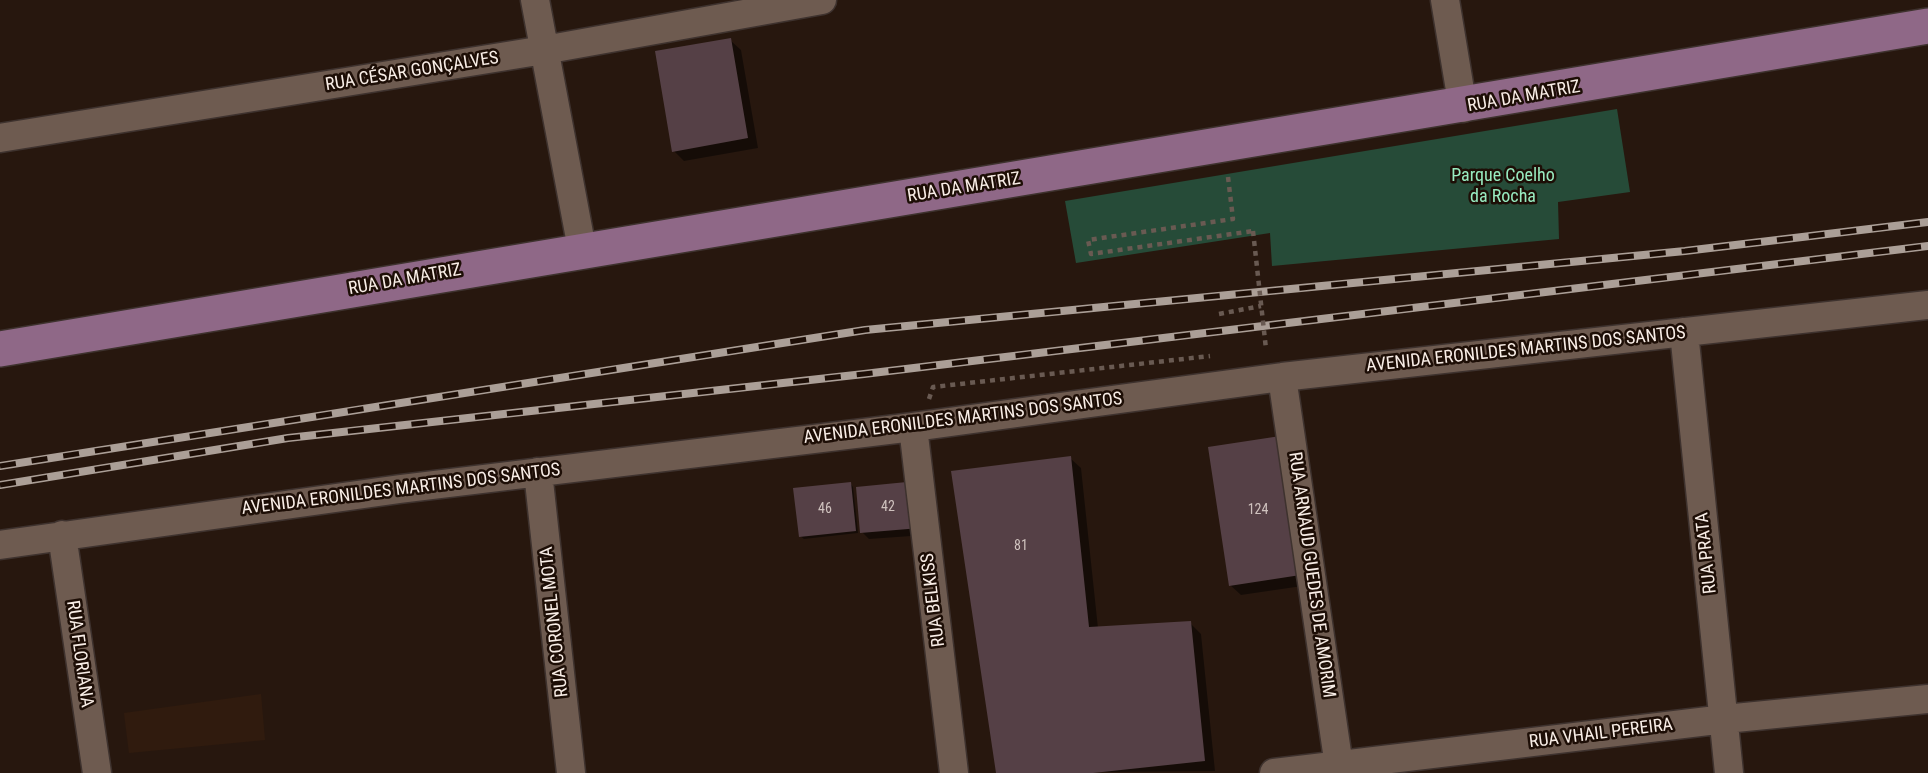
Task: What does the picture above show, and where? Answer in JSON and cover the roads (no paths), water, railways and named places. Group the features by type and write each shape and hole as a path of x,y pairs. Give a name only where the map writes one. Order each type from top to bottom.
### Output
{"main road":[{"name":"RUA DA MATRIZ","path":"0,349 582,249 1462,107 1928,26"}],"street":[{"path":"535,0 582,249"},
{"name":"RUA CÉSAR GONÇALVES","path":"0,138 544,50 822,0"},
{"path":"1445,0 1462,107"},
{"name":"AVENIDA ERONILDES MARTINS DOS SANTOS","path":"0,545 538,472 921,426 1282,377 1928,305"},
{"name":"RUA PRATA","path":"1684,332 1729,773"},
{"name":"RUA ARNAUD GUEDES DE AMORIM","path":"1282,377 1339,769"},
{"name":"RUA BELKISS","path":"921,426 954,773"},
{"name":"RUA CORONEL MOTA","path":"538,472 571,773"},
{"name":"RUA FLORIANA","path":"62,535 97,773"},
{"name":"RUA VHAIL PEREIRA","path":"1274,773 1339,769 1725,719 1928,699"}],"railway":[{"path":"0,466 865,330 1685,251 1928,222"},
{"path":"0,485 288,438 864,374 1928,246"}],"park label":[{"name":"Parque Coelho da Rocha","path":"1503,186"}]}
